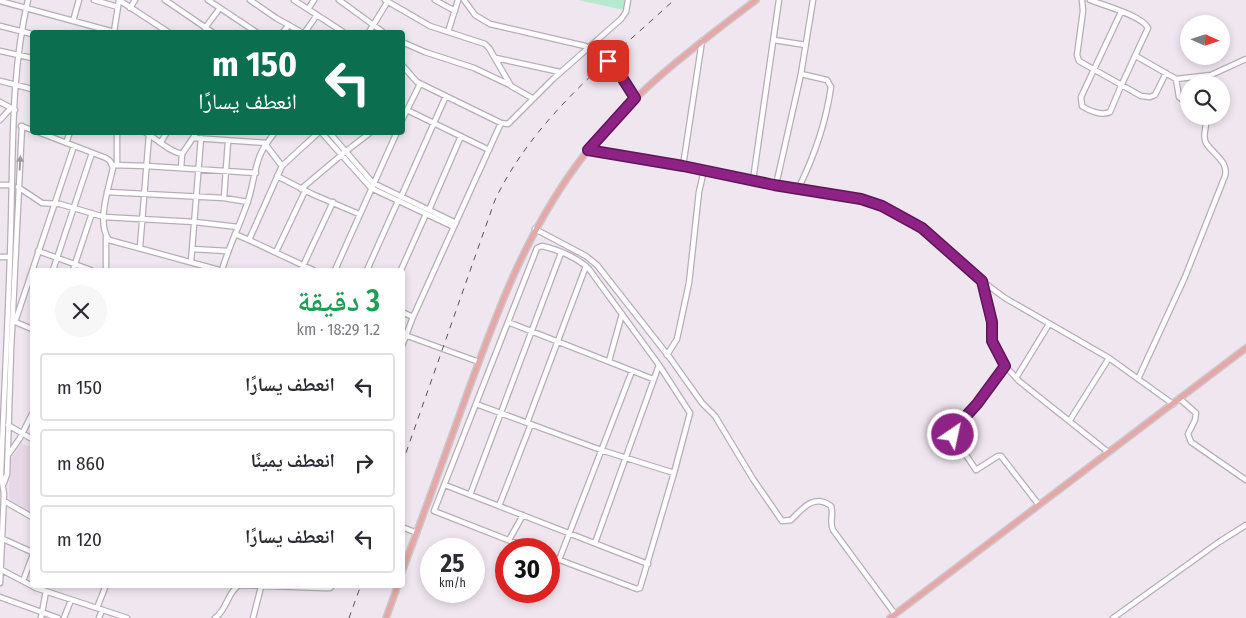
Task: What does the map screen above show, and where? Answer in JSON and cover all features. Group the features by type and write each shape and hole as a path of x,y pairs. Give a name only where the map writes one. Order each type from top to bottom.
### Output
{"main road":[{"path":"405,564 512,278 535,229 566,179 588,150 635,98 702,41 756,0"},
{"path":"890,618 1246,348"},
{"path":"386,618 397,588"}],"street":[{"path":"11,321 10,257 13,109 17,85 18,55 28,0"},
{"path":"73,21 79,0"},
{"path":"94,0 118,8"},
{"path":"114,30 119,0 165,30"},
{"path":"130,8 135,0"},
{"path":"165,0 208,30"},
{"path":"208,0 253,30"},
{"path":"250,0 298,30"},
{"path":"294,0 340,30"},
{"path":"308,9 314,0"},
{"path":"339,0 380,30"},
{"path":"435,0 455,11"},
{"path":"448,32 458,0"},
{"path":"464,0 475,15 490,24 590,48 608,61 623,79 635,98"},
{"path":"405,68 420,84 501,123 510,123 532,98 624,16 628,0"},
{"path":"753,180 779,0"},
{"path":"776,185 801,74 813,0"},
{"path":"1082,0 1083,14 1077,57 1079,61 1141,96 1153,96 1166,73"},
{"path":"1093,0 1140,20 1148,26 1110,113 1101,114 1086,109 1081,104 1081,97 1121,12"},
{"path":"370,30 387,1 430,26 485,44 496,58 511,86"},
{"path":"0,2 110,30"},
{"path":"205,28 220,8"},
{"path":"306,30 317,15"},
{"path":"285,30 289,25"},
{"path":"0,26 30,33"},
{"path":"774,40 806,44"},
{"path":"683,166 702,41"},
{"path":"405,43 474,68 532,98"},
{"path":"0,51 30,58"},
{"path":"1136,56 1176,79 1211,75 1246,58"},
{"path":"496,58 560,72"},
{"path":"798,189 817,143 831,87 830,83 825,79 801,74"},
{"path":"1176,79 1180,97"},
{"path":"0,81 30,88"},
{"path":"420,84 405,113 434,123 489,150"},
{"path":"369,268 446,96"},
{"path":"0,102 13,109"},
{"path":"0,120 13,109"},
{"path":"405,333 501,123"},
{"path":"14,124 30,129"},
{"path":"1138,379 1184,277 1225,176 1225,166 1206,142 1204,136 1207,125"},
{"path":"8,456 5,425 5,384 11,321 22,126"},
{"path":"46,135 106,158 115,165 256,173"},
{"path":"66,143 69,135"},
{"path":"106,268 104,217 115,165 117,135"},
{"path":"140,247 148,166 147,135"},
{"path":"149,135 172,151 182,154"},
{"path":"161,142 165,135"},
{"path":"181,168 182,154 194,135"},
{"path":"196,135 201,138 266,144 282,166"},
{"path":"221,268 248,202 260,156 273,135"},
{"path":"249,240 282,166 317,135"},
{"path":"322,135 340,156 372,186 455,225"},
{"path":"331,135 372,186"},
{"path":"276,252 303,190 366,135"},
{"path":"336,268 396,135"},
{"path":"402,268 461,136"},
{"path":"191,262 198,198 201,138"},
{"path":"224,198 228,141"},
{"path":"31,268 74,146"},
{"path":"588,150 861,199 882,206 922,228 982,281 1005,298 1108,358 1173,404"},
{"path":"54,268 92,153"},
{"path":"667,355 677,339 689,283 699,192 704,170"},
{"path":"277,176 303,190 359,214"},
{"path":"0,185 12,185"},
{"path":"18,187 42,203 55,203 104,217 195,222 238,227"},
{"path":"108,192 224,198 248,202"},
{"path":"235,234 276,252 302,268 332,202"},
{"path":"38,251 74,267 92,213"},
{"path":"535,229 586,256 597,265 698,397 721,424 752,479 782,521 791,520 799,510 812,502 823,502 831,506 833,530 895,614"},
{"path":"106,237 112,241 213,268"},
{"path":"434,511 537,248 545,246 586,266 659,365 689,410 690,416 640,587 637,589 560,560"},
{"path":"192,249 227,251"},
{"path":"470,494 561,253"},
{"path":"0,257 10,257"},
{"path":"499,506 586,266"},
{"path":"11,321 30,272"},
{"path":"982,281 992,322 992,341 1005,366 1016,378 1108,452"},
{"path":"405,313 413,317"},
{"path":"609,361 622,314"},
{"path":"11,321 30,327"},
{"path":"508,322 653,379"},
{"path":"1016,378 1049,324"},
{"path":"405,335 479,362"},
{"path":"0,338 9,338"},
{"path":"0,345 8,347"},
{"path":"1070,420 1108,358"},
{"path":"595,543 659,365"},
{"path":"1005,366 977,404 956,427 954,437 976,470 998,456 1002,457 1039,505"},
{"path":"560,558 632,371"},
{"path":"1180,399 1196,413 1195,420 1188,434 1191,442 1246,480"},
{"path":"476,404 601,450 674,473"},
{"path":"3,474 8,456 30,418"},
{"path":"5,425 30,437"},
{"path":"0,583 3,539 2,501 4,494 1,433 5,425"},
{"path":"445,485 648,564"},
{"path":"2,501 30,516"},
{"path":"426,508 504,538"},
{"path":"510,538 523,515"},
{"path":"1113,618 1219,542 1246,525"},
{"path":"405,528 417,533"},
{"path":"3,539 30,551"},
{"path":"23,581 30,562"},
{"path":"1,570 30,584"},
{"path":"39,588 126,618"},
{"path":"99,618 99,609 105,588"},
{"path":"215,618 221,614 235,588"},
{"path":"253,618 262,588"},
{"path":"41,618 46,591"},
{"path":"0,597 58,618"},
{"path":"64,618 71,600"}],"shaded area":[{"path":"20,445 30,446 30,512 9,499 9,462"}],"green space":[{"path":"578,0 626,0 624,10"}],"railway":[{"path":"405,455 495,200 511,170 530,143 574,92 674,0"},
{"path":"349,618 360,588"}],"route":[{"path":"608,61 623,79 635,98 588,150 683,166 774,185 867,200 922,228 982,281 992,322 992,341 1005,366 977,404 959,423 953,435"}]}
